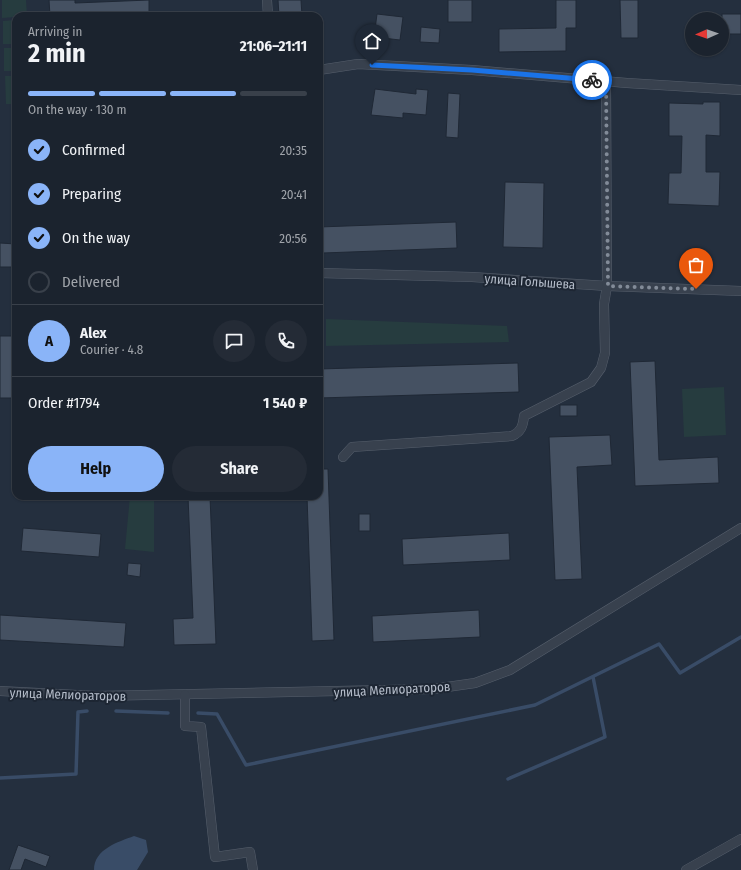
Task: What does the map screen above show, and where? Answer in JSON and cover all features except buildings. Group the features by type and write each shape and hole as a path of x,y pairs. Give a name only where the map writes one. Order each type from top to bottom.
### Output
{"street":[{"path":"267,0 268,12"},
{"path":"323,69 358,64 472,70 606,82 741,90"},
{"path":"343,457 352,447 512,436 519,433 523,426 524,416 591,382 601,368 605,354 604,304 608,286 606,82"},
{"name":"улица Голышева","path":"323,273 472,277 608,286 741,291"},
{"name":"улица Мелиораторов","path":"0,691 96,696 185,695 433,689 475,683 510,670 741,528"},
{"path":"185,695 185,726 201,727 214,857 250,852 253,870"},
{"path":"686,870 741,839"}],"green space":[{"path":"2,0 26,0 27,12 12,12 12,17 2,18"},
{"path":"12,20 12,44 3,44 3,21"},
{"path":"4,48 12,48 12,71 4,71"},
{"path":"5,76 12,76 12,104 6,104"},
{"path":"326,319 507,326 509,342 326,346"},
{"path":"724,387 726,435 684,437 682,389"},
{"path":"130,500 154,500 154,552 125,549"}],"water":[{"path":"134,836 146,840 148,852 137,870 94,870 95,863 102,852 114,844"}],"waterway":[{"path":"198,713 217,714 246,765 535,705 659,644 680,673 741,637"},
{"path":"508,779 605,737 593,677"},
{"path":"0,778 76,774 78,712 87,711"},
{"path":"116,711 168,713"}],"way so far":[{"path":"592,80 606,82 608,286 696,289"}],"route":[{"path":"372,65 472,70 592,80"}]}
